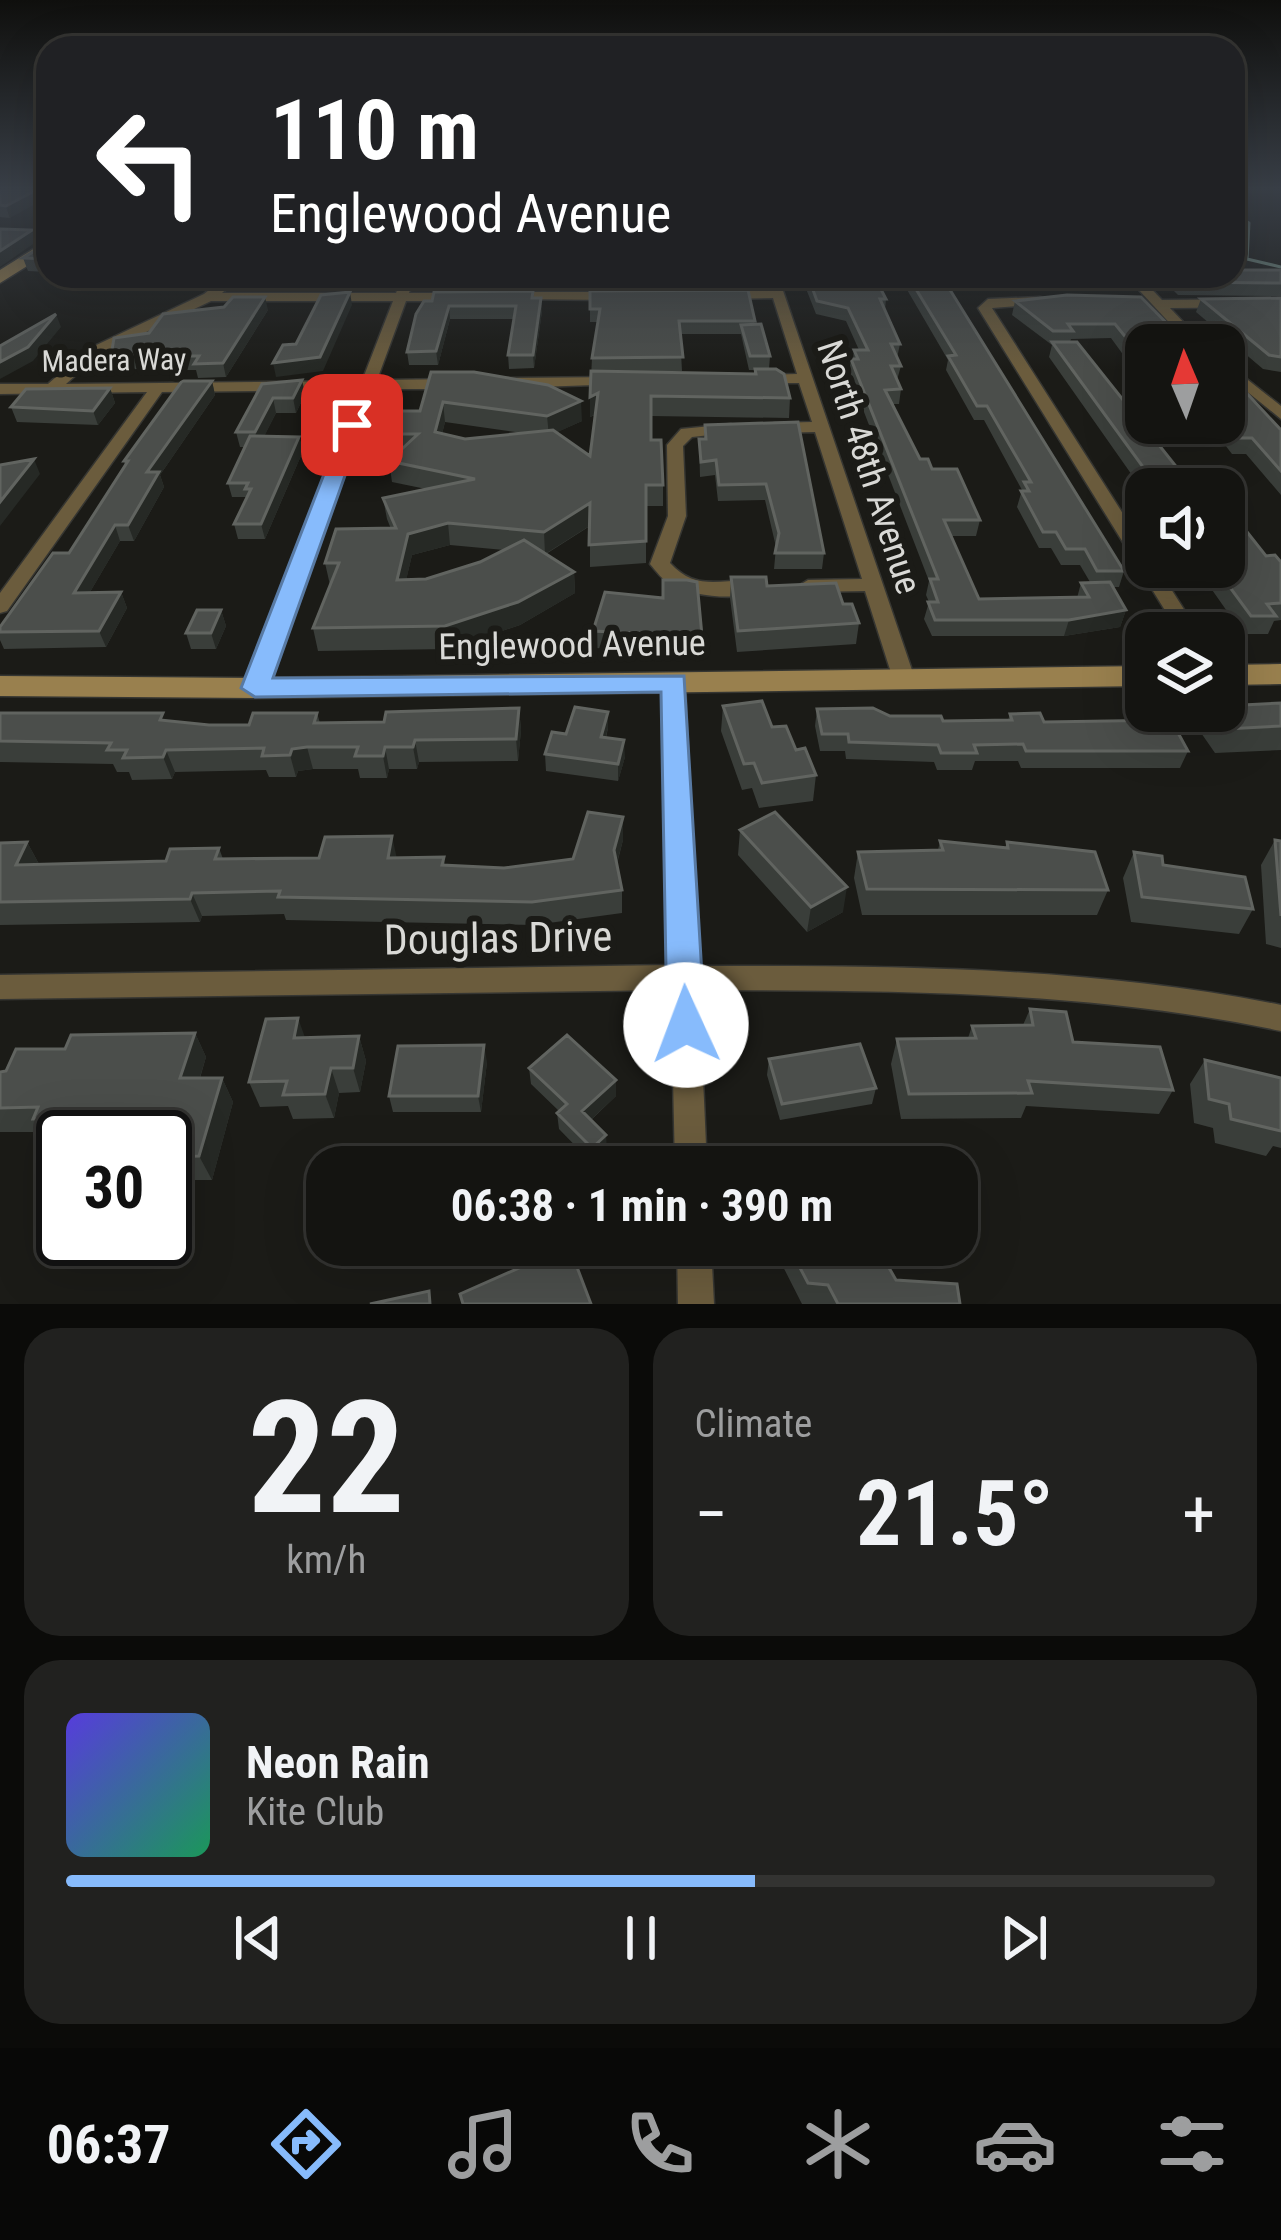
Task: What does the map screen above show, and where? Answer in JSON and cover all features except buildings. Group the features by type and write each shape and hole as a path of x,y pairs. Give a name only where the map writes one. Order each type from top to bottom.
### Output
{"street":[{"path":"0,278 36,253"},
{"path":"52,388 111,341 209,298 221,288"},
{"path":"255,688 404,288"},
{"path":"566,288 566,296"},
{"path":"707,295 755,288"},
{"name":"North 48th Avenue","path":"776,288 904,679"},
{"path":"1144,288 1178,324"},
{"path":"496,296 637,296"},
{"path":"209,298 472,297"},
{"path":"1133,299 1281,303"},
{"path":"1047,301 988,303 986,313 1125,531"},
{"path":"736,379 805,378"},
{"name":"Madera Way","path":"0,388 644,381"},
{"path":"1245,381 1281,414"},
{"path":"0,607 158,387"},
{"path":"1256,390 1281,389"},
{"path":"821,427 703,430 680,436 673,454 677,516 660,564 676,582 695,588 873,585"},
{"path":"1245,675 1281,674"},
{"name":"Englewood Avenue","path":"0,686 255,688 1125,676"},
{"path":"674,682 690,1146"},
{"name":"Douglas Drive","path":"0,987 684,977 1042,980 1180,994 1281,1018"},
{"path":"695,1266 696,1304"}],"waterway":[{"path":"1248,249 1247,259 1281,267"}],"route":[{"path":"352,425 255,688 674,682 686,1025"}]}
